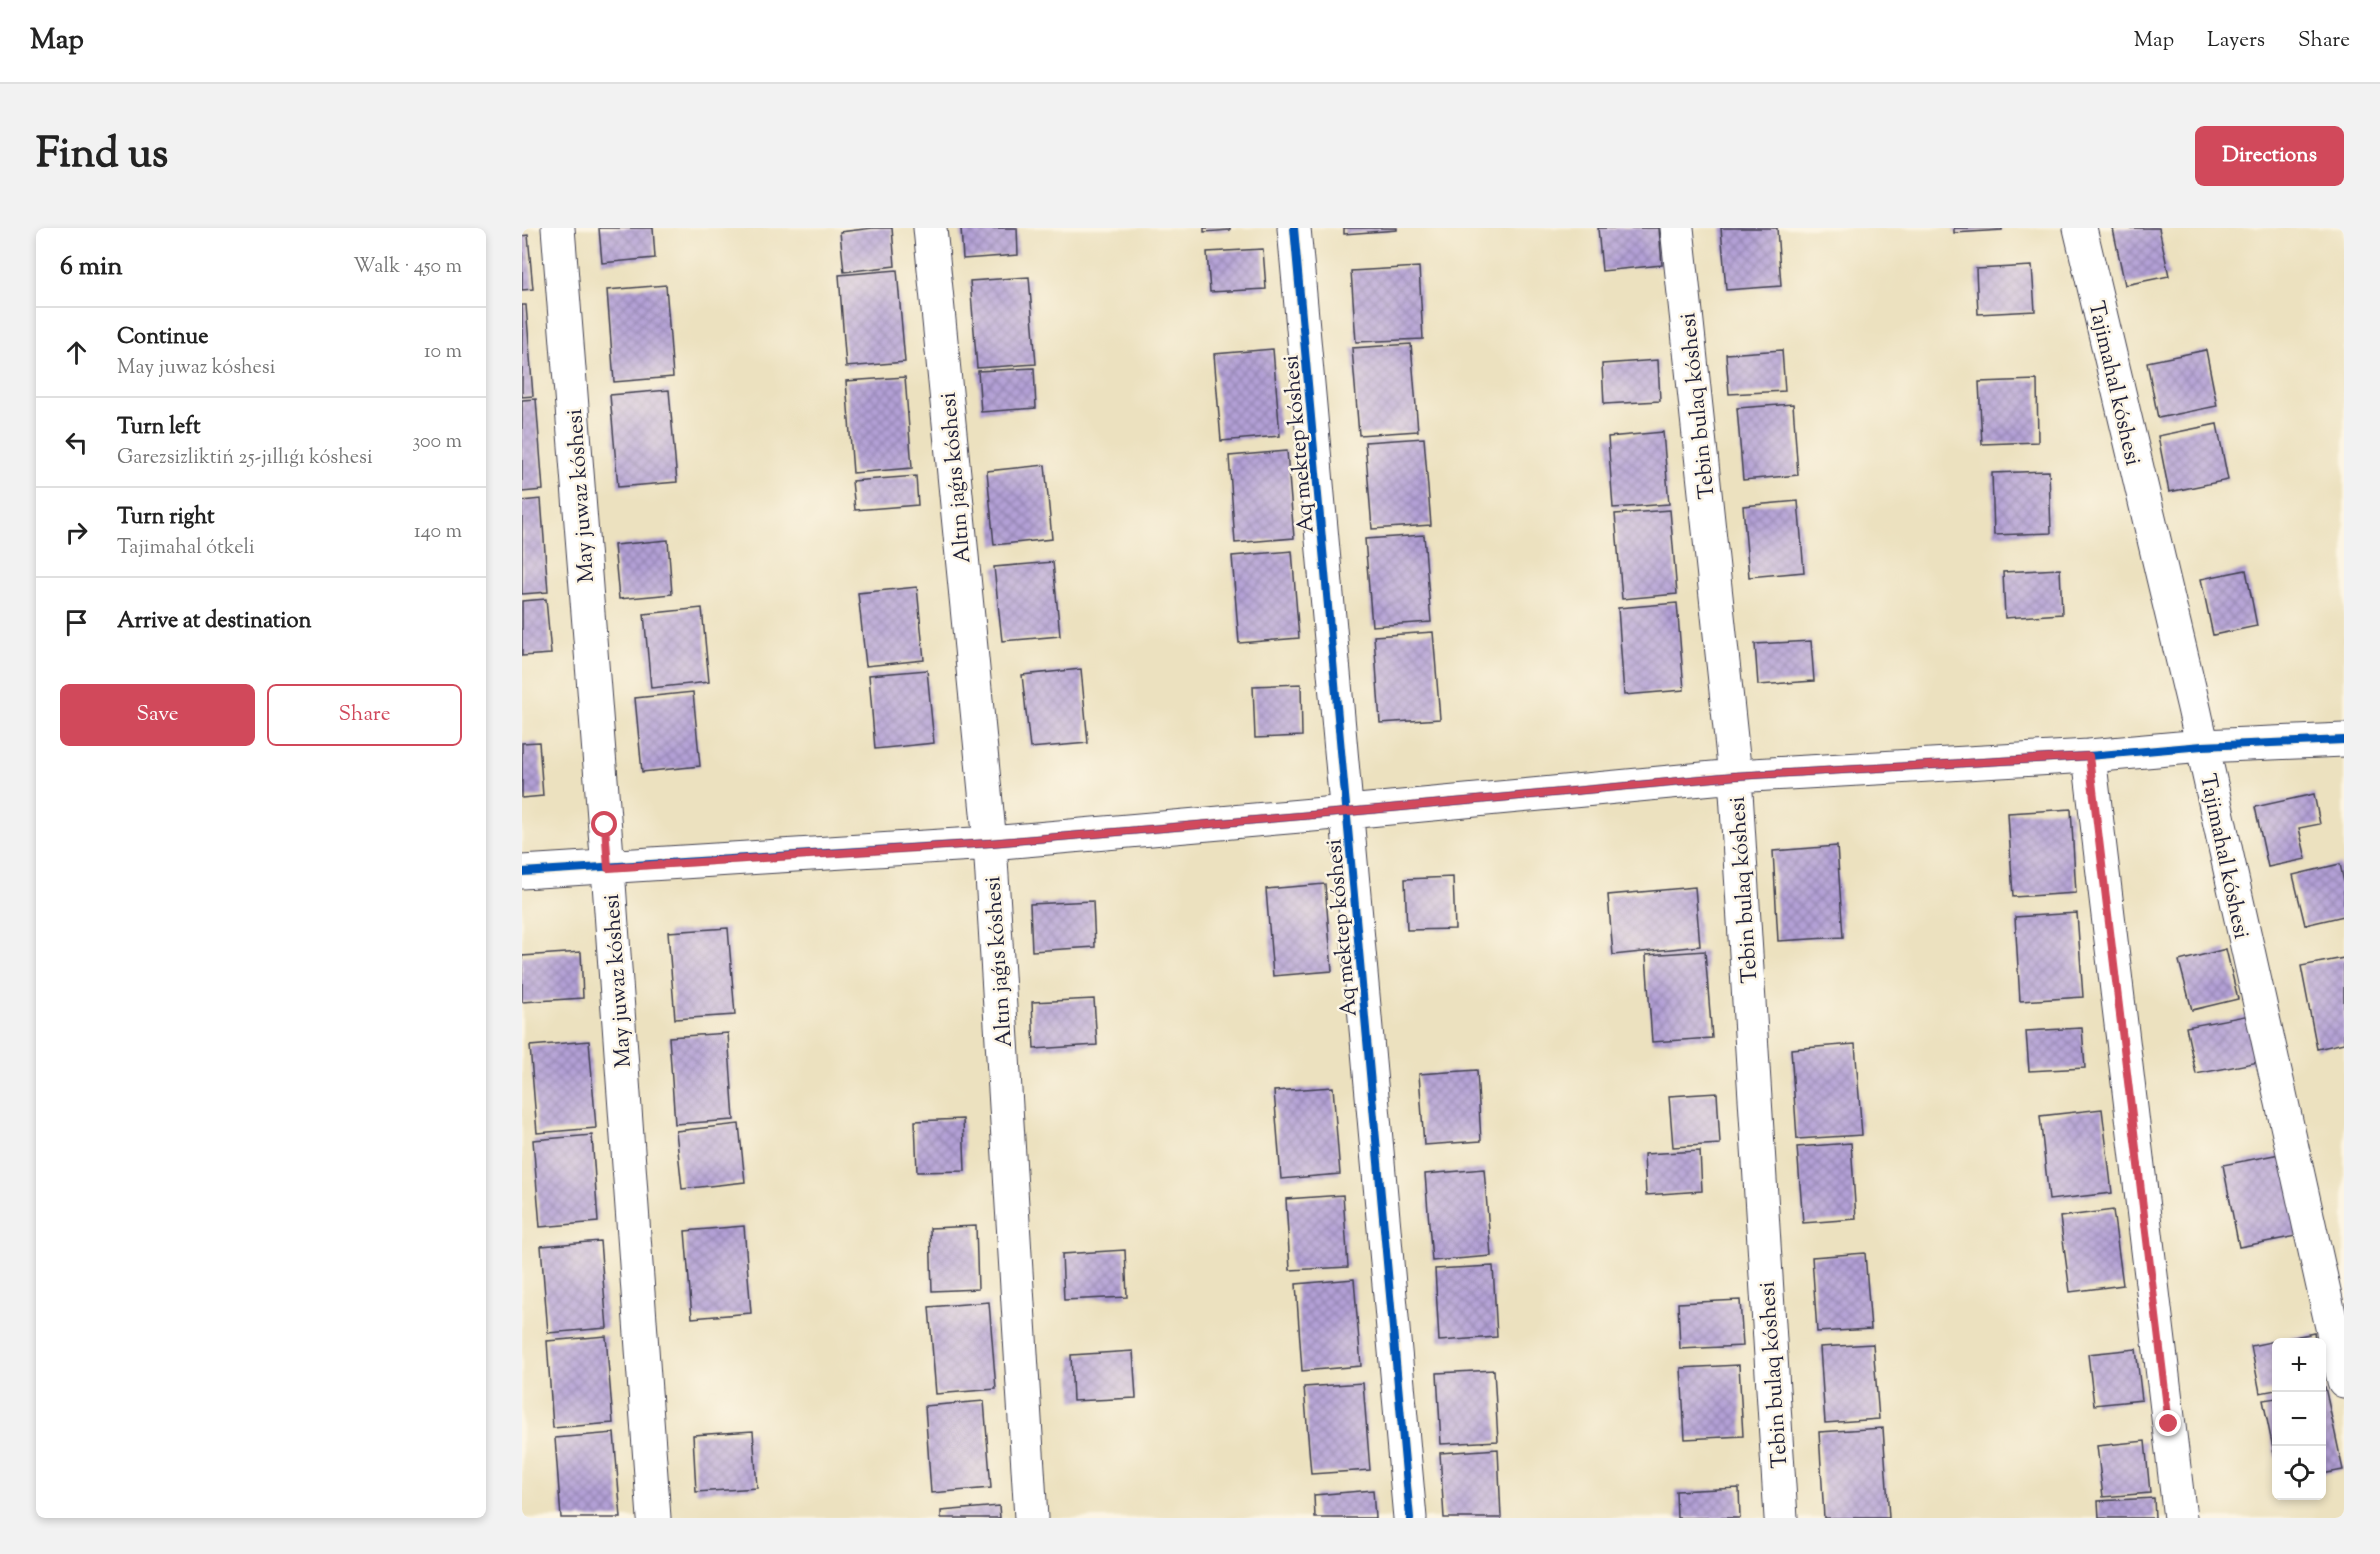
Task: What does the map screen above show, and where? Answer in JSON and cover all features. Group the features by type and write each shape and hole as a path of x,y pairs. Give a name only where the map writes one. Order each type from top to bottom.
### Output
{"street":[{"name":"May juwaz kóshesi","path":"558,228 608,868 654,1518"},
{"name":"Altın jaǵıs kóshesi","path":"930,228 990,843 1032,1518"},
{"name":"Aq mektep kóshesi","path":"1294,228 1410,1518"},
{"name":"Tebin bulaq kóshesi","path":"1677,228 1735,776 1781,1518"},
{"name":"Tajimahal kóshesi","path":"2080,228 2202,746 2344,1381"},
{"path":"522,872 990,843 1735,776 2089,756 2202,746 2344,740"},
{"path":"2089,756 2180,1518"}],"building":[{"path":"599,228 653,228 655,258 602,263"},
{"path":"892,228 895,266 844,272 840,232"},
{"path":"961,228 1017,228 1018,255 963,259"},
{"path":"1204,228 1230,228 1230,230 1204,232"},
{"path":"1344,228 1397,228 1397,230 1344,234"},
{"path":"1598,228 1659,228 1662,265 1602,271"},
{"path":"1721,228 1777,228 1781,286 1726,290"},
{"path":"1954,228 2002,228 2002,230 1954,233"},
{"path":"2159,228 2169,276 2125,285 2113,229"},
{"path":"528,235 533,289 522,290 522,236"},
{"path":"1263,249 1266,289 1210,292 1207,252"},
{"path":"2032,266 2035,311 1978,314 1976,269"},
{"path":"1419,267 1423,339 1356,342 1351,271"},
{"path":"897,270 905,362 846,367 839,275"},
{"path":"1029,277 1036,364 977,368 970,281"},
{"path":"666,285 673,377 614,382 607,290"},
{"path":"522,305 526,305 533,396 522,397"},
{"path":"1411,344 1418,431 1359,435 1352,348"},
{"path":"1273,349 1280,436 1221,441 1214,354"},
{"path":"1782,350 1785,391 1729,394 1726,354"},
{"path":"2206,350 2217,406 2158,418 2147,362"},
{"path":"1658,360 1660,401 1604,404 1602,364"},
{"path":"1034,368 1036,408 981,412 978,371"},
{"path":"905,377 912,468 853,473 846,381"},
{"path":"2037,380 2038,442 1982,444 1979,382"},
{"path":"669,390 677,482 618,487 610,395"},
{"path":"536,399 543,490 522,492 522,400"},
{"path":"1793,404 1798,475 1743,480 1737,408"},
{"path":"2217,424 2228,480 2169,492 2158,436"},
{"path":"1663,432 1669,504 1613,508 1608,437"},
{"path":"1424,438 1431,525 1372,529 1365,442"},
{"path":"1287,451 1294,538 1235,543 1229,456"},
{"path":"1045,465 1052,539 994,545 987,471"},
{"path":"2049,471 2051,533 1994,535 1992,473"},
{"path":"916,476 918,505 855,510 852,481"},
{"path":"541,499 548,592 522,594 522,501"},
{"path":"1798,501 1804,572 1749,577 1743,506"},
{"path":"1670,510 1677,594 1622,599 1615,514"},
{"path":"1424,535 1431,622 1372,626 1365,539"},
{"path":"668,540 672,594 619,599 614,545"},
{"path":"1292,551 1299,638 1239,643 1232,556"},
{"path":"1053,562 1060,636 1002,641 994,567"},
{"path":"2060,569 2062,614 2005,618 2003,572"},
{"path":"2246,570 2257,626 2213,635 2201,579"},
{"path":"917,587 924,660 866,666 858,593"},
{"path":"546,599 551,654 522,656 522,601"},
{"path":"1677,603 1684,690 1624,695 1618,608"},
{"path":"702,608 709,682 651,688 644,614"},
{"path":"1433,632 1440,719 1380,723 1374,636"},
{"path":"1811,641 1814,681 1758,685 1755,644"},
{"path":"1081,669 1088,743 1030,748 1022,675"},
{"path":"927,670 934,743 875,749 869,675"},
{"path":"1301,684 1302,736 1255,738 1253,686"},
{"path":"693,692 700,766 642,772 635,698"},
{"path":"539,742 543,796 522,798 522,743"},
{"path":"2314,794 2320,824 2299,828 2306,859 2268,867 2255,807"},
{"path":"2071,809 2076,893 2013,897 2008,813"},
{"path":"1837,846 1843,937 1778,941 1773,851"},
{"path":"2340,864 2344,882 2344,916 2305,925 2293,875"},
{"path":"1453,877 1455,929 1407,930 1405,879"},
{"path":"1325,884 1332,971 1273,976 1266,889"},
{"path":"1695,887 1700,946 1613,955 1608,895"},
{"path":"1093,901 1095,947 1032,951 1030,904"},
{"path":"2077,913 2083,997 2020,1001 2015,917"},
{"path":"728,928 735,1015 675,1019 668,932"},
{"path":"2226,949 2238,999 2192,1010 2179,961"},
{"path":"1705,951 1712,1038 1652,1042 1646,955"},
{"path":"581,952 583,998 522,1002 522,956"},
{"path":"2344,958 2344,1043 2317,1049 2301,966"},
{"path":"1094,999 1097,1045 1034,1049 1032,1002"},
{"path":"2250,1015 2259,1062 2196,1074 2186,1027"},
{"path":"2082,1028 2085,1068 2029,1071 2026,1031"},
{"path":"728,1033 734,1120 675,1124 669,1037"},
{"path":"589,1041 596,1128 537,1133 530,1046"},
{"path":"1855,1044 1862,1135 1797,1139 1791,1049"},
{"path":"1477,1070 1481,1141 1424,1145 1419,1074"},
{"path":"1333,1087 1340,1174 1281,1179 1274,1091"},
{"path":"1717,1093 1720,1144 1673,1147 1669,1096"},
{"path":"2102,1109 2112,1193 2049,1200 2040,1116"},
{"path":"963,1119 965,1171 917,1172 915,1121"},
{"path":"739,1124 745,1182 682,1189 676,1131"},
{"path":"592,1135 598,1222 540,1227 533,1140"},
{"path":"1851,1143 1856,1219 1803,1223 1797,1147"},
{"path":"1700,1151 1702,1191 1646,1195 1644,1154"},
{"path":"2285,1153 2301,1235 2239,1247 2223,1165"},
{"path":"1484,1169 1491,1256 1432,1261 1425,1174"},
{"path":"1343,1195 1348,1267 1290,1270 1286,1199"},
{"path":"2113,1210 2123,1285 2070,1292 2060,1217"},
{"path":"744,1226 751,1313 692,1318 685,1231"},
{"path":"976,1226 978,1289 932,1291 930,1228"},
{"path":"600,1241 607,1328 548,1333 541,1246"},
{"path":"1125,1250 1127,1297 1064,1300 1062,1254"},
{"path":"1865,1253 1871,1329 1817,1332 1812,1257"},
{"path":"1493,1266 1497,1337 1439,1341 1435,1269"},
{"path":"1354,1279 1361,1366 1302,1371 1296,1284"},
{"path":"1740,1300 1743,1346 1680,1349 1678,1303"},
{"path":"989,1302 996,1389 936,1394 929,1307"},
{"path":"2314,1333 2315,1338 2290,1338"},
{"path":"606,1336 613,1423 553,1428 547,1341"},
{"path":"2272,1342 2272,1391 2260,1393 2251,1346"},
{"path":"1873,1344 1879,1419 1825,1423 1820,1347"},
{"path":"2136,1349 2142,1400 2094,1405 2088,1354"},
{"path":"1133,1351 1136,1398 1073,1401 1071,1355"},
{"path":"1739,1365 1743,1436 1685,1439 1681,1368"},
{"path":"1494,1370 1498,1441 1441,1444 1437,1373"},
{"path":"1363,1383 1370,1470 1311,1474 1304,1387"},
{"path":"2326,1392 2343,1470 2326,1473"},
{"path":"2272,1399 2272,1444 2263,1400"},
{"path":"984,1401 991,1488 931,1493 925,1406"},
{"path":"1883,1428 1889,1518 1824,1518 1819,1432"},
{"path":"753,1431 757,1488 696,1492 693,1435"},
{"path":"614,1433 621,1518 561,1518 555,1438"},
{"path":"2145,1441 2150,1493 2103,1497 2097,1446"},
{"path":"1498,1449 1501,1518 1444,1518 1440,1453"},
{"path":"1739,1488 1740,1518 1677,1518 1676,1491"},
{"path":"1373,1490 1375,1518 1315,1518 1314,1495"},
{"path":"2154,1498 2155,1518 2099,1518 2098,1501"},
{"path":"999,1506 1000,1518 941,1518 941,1511"}],"cycle path":[{"path":"1294,228 1410,1518"},
{"path":"522,872 990,843 1735,776 2089,756 2202,746 2344,740"}],"route":[{"path":"605,825 608,868 990,843 1735,776 2089,756 2169,1424"}]}
